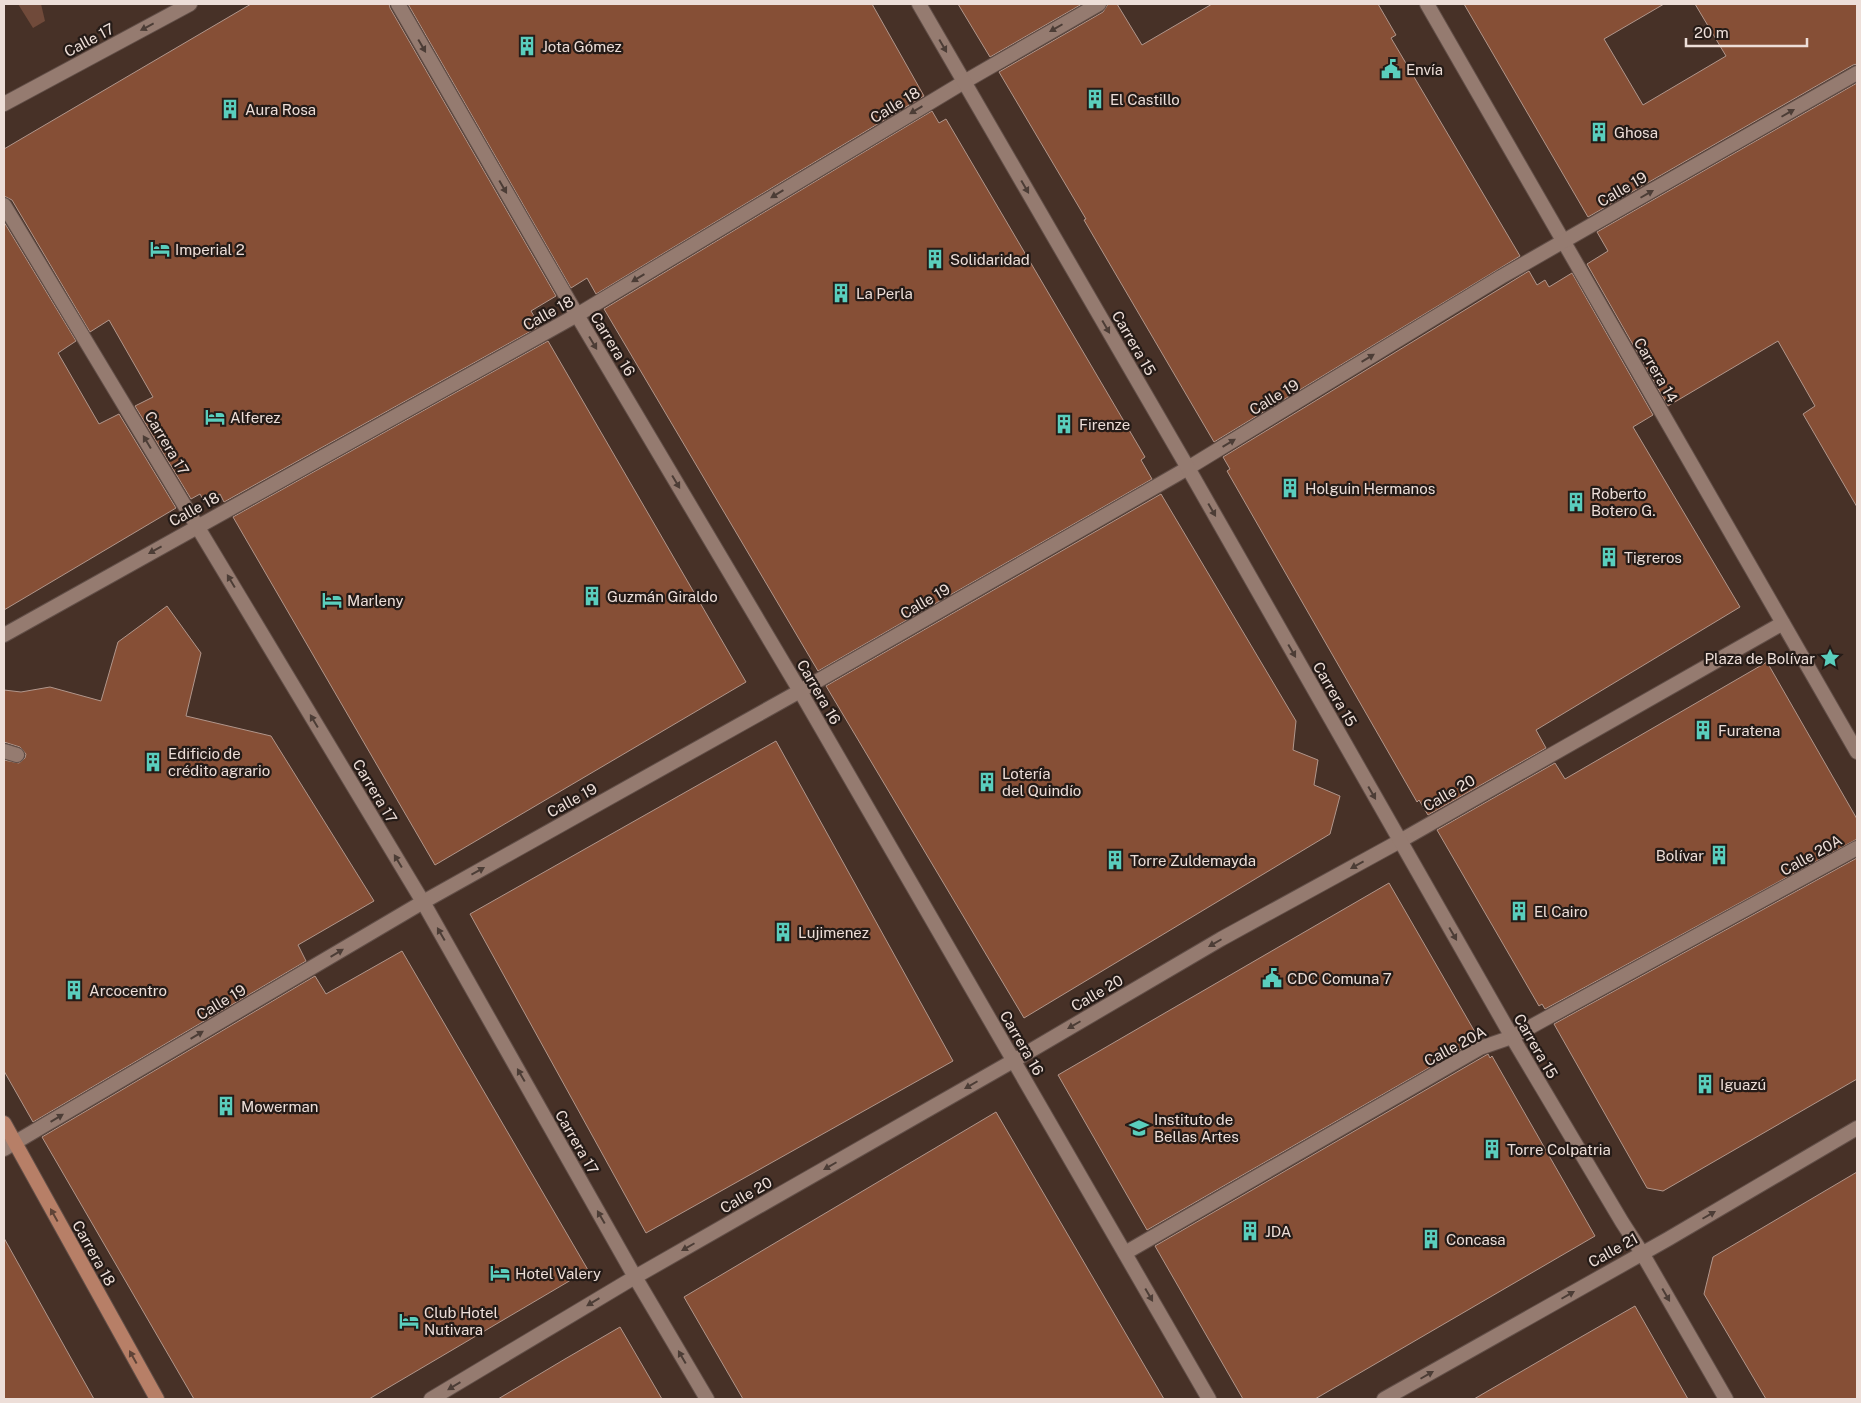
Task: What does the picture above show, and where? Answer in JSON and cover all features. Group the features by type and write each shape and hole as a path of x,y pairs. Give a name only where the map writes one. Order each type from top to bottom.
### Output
{"main road":[{"name":"Carrera 18","path":"4,1123 10,1146 157,1399"}],"street":[{"name":"Calle 17","path":"4,104 190,4"},
{"name":"Carrera 16","path":"398,4 577,315 800,691 1209,1399"},
{"name":"Carrera 15","path":"919,4 1188,468 1512,1037 1642,1253 1726,1399"},
{"name":"Calle 18","path":"4,635 577,315 964,82 1099,4"},
{"name":"Carrera 14","path":"1427,4 1857,752"},
{"name":"Calle 19","path":"10,1146 423,902 800,691 1188,468 1501,277 1857,73"},
{"name":"Carrera 17","path":"4,205 423,902 635,1277 707,1399"},
{"name":"Calle 20","path":"431,1399 635,1277 1013,1061 1221,939 1400,841 1783,623"},
{"name":"Calle 20A","path":"1125,1253 1480,1048 1512,1037 1857,848"},
{"name":"Calle 21","path":"1384,1399 1642,1253 1857,1128"}],"shaded area":[{"path":"18,4 41,4 45,21 33,28"}],"building":[{"path":"251,4 389,4 556,296 531,311 540,326 224,502 220,494 205,503 200,494 191,499 135,406 153,397 109,320 90,332 12,200 4,196 4,149"},
{"path":"408,4 872,4 924,96 596,294 587,278 571,288"},
{"path":"958,4 1082,4 990,57"},
{"path":"1108,4 1117,4 1142,45 1212,4 1378,4 1396,35 1391,38 1520,256 1214,442 999,72 1103,12"},
{"path":"1464,4 1664,4 1604,39 1643,105 1726,56 1695,4 1857,4 1857,64 1588,217"},
{"path":"1857,83 1857,507 1803,414 1815,406 1778,341 1668,406 1587,264 1608,251 1597,232"},
{"path":"932,111 939,123 946,119 1145,457 1141,460 1152,479 818,671 604,309"},
{"path":"4,222 76,341 58,353 99,424 119,414 176,508 4,610"},
{"path":"1529,271 1537,285 1545,280 1549,287 1572,273 1653,415 1633,427 1740,607 1536,730 1546,748 1428,815 1419,800 1417,802 1227,471 1230,469 1223,457"},
{"path":"548,341 746,682 435,865 233,517"},
{"path":"1161,494 1296,721 1293,750 1318,760 1314,785 1340,796 1330,834 1024,1018 826,686"},
{"path":"167,606 201,653 186,716 271,736 374,901 298,945 306,961 33,1122 4,1071 4,760 19,763 25,758 26,754 20,747 4,742 4,690 21,692 50,687 101,701 118,642"},
{"path":"1767,662 1857,819 1857,839 1545,1009 1542,1004 1539,1006 1437,830 1555,763 1565,779"},
{"path":"776,741 953,1061 646,1233 470,914"},
{"path":"1857,858 1857,1079 1663,1191 1647,1188 1554,1024"},
{"path":"1389,883 1479,1039 1147,1230 1058,1075"},
{"path":"402,951 588,1270 369,1399 194,1399 42,1137 315,976 326,994"},
{"path":"1488,1054 1490,1058 1492,1056 1595,1236 1315,1399 1243,1399 1155,1246"},
{"path":"996,1112 1164,1399 743,1399 684,1297"},
{"path":"1857,1172 1857,1399 1766,1399 1704,1294 1713,1257"},
{"path":"4,1238 72,1360 94,1399 4,1399"},
{"path":"1635,1306 1688,1399 1474,1399 1567,1345"},
{"path":"620,1327 662,1399 498,1399 565,1359"}],"place":[{"name":"Jota Gómez","path":"527,46"},
{"name":"Envía","path":"1391,69"},
{"name":"El Castillo","path":"1095,99"},
{"name":"Aura Rosa","path":"230,109"},
{"name":"Ghosa","path":"1599,132"},
{"name":"Imperial 2","path":"160,249"},
{"name":"Solidaridad","path":"935,259"},
{"name":"La Perla","path":"841,293"},
{"name":"Alferez","path":"215,417"},
{"name":"Firenze","path":"1064,424"},
{"name":"Holguin Hermanos","path":"1290,488"},
{"name":"Roberto Botero G.","path":"1576,502"},
{"name":"Tigreros","path":"1609,557"},
{"name":"Guzmán Giraldo","path":"592,596"},
{"name":"Marleny","path":"332,600"},
{"name":"Plaza de Bolívar","path":"1830,658"},
{"name":"Furatena","path":"1703,730"},
{"name":"Edificio de crédito agrario","path":"153,762"},
{"name":"Lotería del Quindío","path":"987,782"},
{"name":"Bolívar","path":"1719,855"},
{"name":"Torre Zuldemayda","path":"1115,860"},
{"name":"El Cairo","path":"1519,911"},
{"name":"Lujimenez","path":"783,932"},
{"name":"CDC Comuna 7","path":"1272,978"},
{"name":"Arcocentro","path":"74,990"},
{"name":"Iguazú","path":"1705,1084"},
{"name":"Mowerman","path":"226,1106"},
{"name":"Instituto de Bellas Artes","path":"1139,1128"},
{"name":"Torre Colpatria","path":"1492,1149"},
{"name":"JDA","path":"1250,1231"},
{"name":"Concasa","path":"1431,1239"},
{"name":"Hotel Valery","path":"500,1273"},
{"name":"Club Hotel Nutivara","path":"409,1321"}]}
